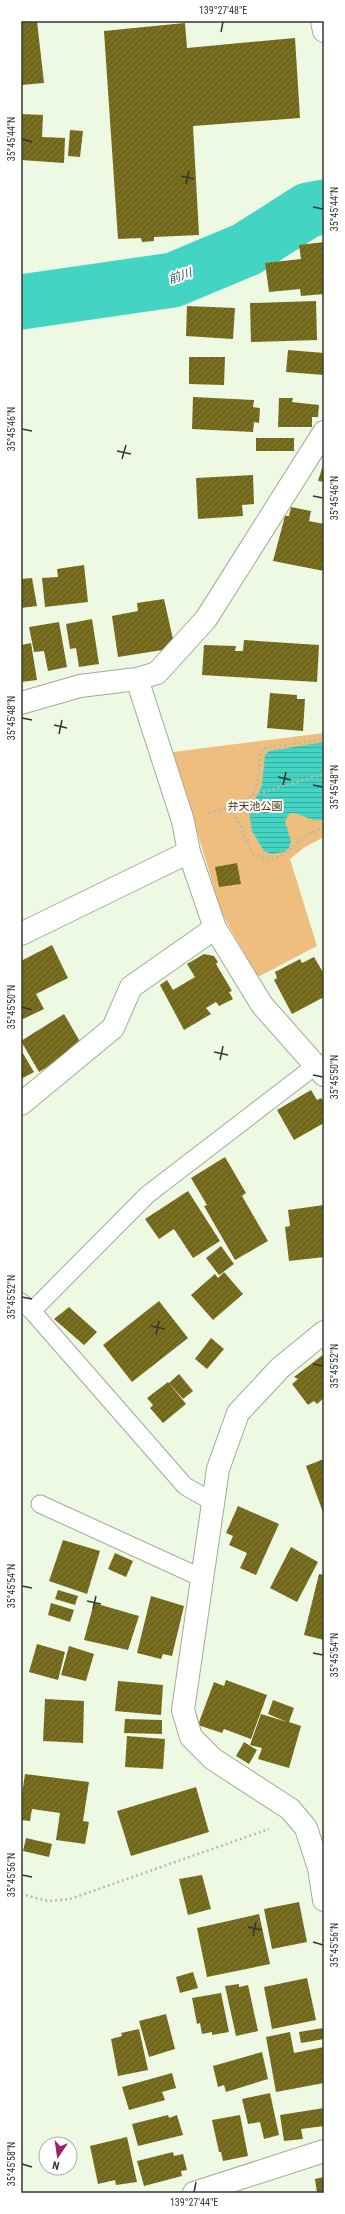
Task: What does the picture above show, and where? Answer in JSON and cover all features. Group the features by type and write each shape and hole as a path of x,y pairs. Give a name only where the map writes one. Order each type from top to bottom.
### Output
{"street":[{"path":"322,21 324,31"},
{"path":"21,703 80,686 137,679 157,673 206,619 324,432"},
{"path":"137,679 183,820 188,852 215,928 262,1005 320,1071"},
{"path":"21,934 188,852"},
{"path":"21,1104 113,1028 131,987 215,928"},
{"path":"324,1332 280,1368 238,1413 218,1469 183,1710 191,1737 213,1758 290,1809 306,1828 319,1868 324,1900"},
{"path":"194,2193 324,2151"}],"lane":[{"path":"212,1502 185,1486 27,1307 147,1195 320,1071"},
{"path":"40,1504 202,1578"}],"path":[{"path":"253,795 258,782 260,752 264,748 324,740"},
{"path":"183,820 231,806 253,795 324,774"},
{"path":"231,806 252,852 268,859 285,854 305,836 324,827"},
{"path":"21,1894 48,1901 70,1899 298,1819"}],"green space":[{"name":"弁天池公園","path":"324,733 324,837 305,847 290,859 317,946 258,977 222,914 173,752"}],"water":[{"path":"324,742 324,819 315,820 299,814 290,813 285,821 291,841 289,848 284,852 272,854 264,851 252,831 249,812 262,785 265,755 269,751"}],"building":[{"path":"21,21 37,21 44,83 21,85"},
{"path":"185,23 187,48 295,38 300,118 193,126 199,235 154,237 154,241 142,242 141,238 118,239 104,31"},
{"path":"21,114 43,115 42,137 65,138 64,163 21,160"},
{"path":"70,130 83,131 80,157 68,156"},
{"path":"324,242 324,294 301,296 300,289 269,292 265,263 301,259 299,245"},
{"path":"316,301 317,340 251,342 250,303"},
{"path":"187,306 235,308 233,339 186,336"},
{"path":"288,350 324,353 324,375 286,372"},
{"path":"189,357 225,357 224,385 189,384"},
{"path":"193,397 254,400 253,407 260,408 259,423 254,422 253,432 192,429"},
{"path":"279,398 293,398 292,402 319,405 318,417 312,417 312,427 278,427"},
{"path":"256,438 294,438 294,451 256,451"},
{"path":"324,462 324,482 318,481"},
{"path":"253,475 254,504 242,505 243,516 198,519 196,478"},
{"path":"291,507 311,511 309,521 324,524 324,571 273,561 285,516 289,516"},
{"path":"84,565 88,602 45,607 42,578 58,577 57,569"},
{"path":"32,578 37,606 21,608 21,579"},
{"path":"164,599 175,648 118,657 112,616 138,611 137,603"},
{"path":"92,619 99,664 79,667 76,648 70,649 66,624"},
{"path":"59,622 67,667 48,671 44,651 34,652 29,627"},
{"path":"244,640 319,645 317,682 202,675 204,645 236,646 235,651 243,651"},
{"path":"31,643 37,680 21,682 21,645"},
{"path":"270,693 297,695 297,699 305,699 303,731 267,728"},
{"path":"237,863 241,884 219,887 215,867"},
{"path":"52,945 68,978 36,994 44,1009 21,1020 21,961"},
{"path":"204,954 214,956 218,962 216,964 232,991 229,992 233,999 219,1006 216,1002 206,1008 211,1014 184,1030 160,985 167,980 173,990 195,977 187,964"},
{"path":"314,957 324,974 324,997 292,1014 274,980 277,978 275,972 300,959 302,963"},
{"path":"64,1014 82,1045 39,1072 21,1041"},
{"path":"21,1050 34,1072 21,1079"},
{"path":"311,1090 317,1100 321,1098 324,1102 324,1123 294,1140 277,1110"},
{"path":"225,1157 246,1193 242,1196 268,1241 235,1260 204,1206 207,1205 191,1178"},
{"path":"188,1191 220,1241 193,1258 174,1229 159,1239 145,1219"},
{"path":"324,1205 324,1257 289,1261 285,1227 290,1226 288,1210"},
{"path":"221,1246 234,1264 219,1275 206,1258"},
{"path":"224,1272 243,1294 213,1320 191,1295 215,1274 218,1278"},
{"path":"159,1301 188,1338 132,1382 103,1345"},
{"path":"69,1307 97,1332 84,1345 54,1319"},
{"path":"211,1338 224,1349 207,1369 195,1359"},
{"path":"324,1354 324,1398 317,1404 314,1401 308,1405 292,1384 298,1379 294,1377"},
{"path":"179,1374 193,1391 183,1399 169,1383"},
{"path":"168,1382 186,1404 163,1423 150,1408 153,1405 147,1398"},
{"path":"324,1459 324,1515 306,1466"},
{"path":"238,1506 279,1524 256,1575 240,1568 247,1553 229,1545 233,1536 226,1533"},
{"path":"63,1540 100,1551 87,1594 49,1581"},
{"path":"291,1547 318,1562 297,1602 270,1588"},
{"path":"115,1553 133,1561 126,1577 108,1569"},
{"path":"319,1574 324,1575 324,1640 304,1635"},
{"path":"58,1590 78,1596 75,1605 55,1599"},
{"path":"151,1596 184,1606 172,1656 163,1654 161,1659 137,1653"},
{"path":"51,1603 74,1610 70,1622 48,1615"},
{"path":"94,1603 139,1616 128,1650 84,1640"},
{"path":"37,1644 65,1652 58,1680 29,1672"},
{"path":"69,1646 94,1654 86,1681 61,1675"},
{"path":"226,1680 267,1695 251,1739 224,1729 222,1733 198,1725 214,1682 224,1686"},
{"path":"118,1681 163,1685 161,1715 115,1711"},
{"path":"45,1699 84,1701 83,1743 43,1741"},
{"path":"273,1700 294,1708 289,1722 301,1726 289,1768 258,1759 262,1748 250,1745 261,1714 287,1722 268,1714"},
{"path":"125,1719 162,1720 162,1734 124,1733"},
{"path":"127,1736 165,1739 163,1769 125,1767"},
{"path":"244,1742 257,1750 249,1764 236,1756"},
{"path":"25,1774 89,1782 83,1821 89,1822 85,1844 56,1840 60,1813 32,1809 30,1821 21,1820 21,1801"},
{"path":"196,1787 209,1832 131,1856 117,1811"},
{"path":"26,1838 52,1844 49,1857 23,1851"},
{"path":"202,1875 211,1909 188,1915 179,1879"},
{"path":"299,1902 307,1942 272,1949 264,1909"},
{"path":"259,1914 270,1964 207,1977 197,1928"},
{"path":"193,1972 198,1988 180,1993 176,1977"},
{"path":"307,1978 316,2020 272,2029 264,1987"},
{"path":"239,1984 239,1987 248,1985 258,2031 236,2036 225,1986"},
{"path":"221,1993 229,2032 212,2035 212,2032 202,2034 200,2023 197,2024 192,1998"},
{"path":"166,2014 175,2049 149,2057 139,2021"},
{"path":"323,2028 324,2039 301,2043 299,2032"},
{"path":"139,2029 148,2070 118,2076 111,2039 122,2036 121,2033"},
{"path":"290,2032 294,2053 324,2047 324,2083 276,2092 266,2037"},
{"path":"262,2052 268,2079 226,2092 224,2085 218,2087 213,2066"},
{"path":"172,2073 176,2088 162,2092 165,2100 129,2110 122,2087"},
{"path":"270,2093 279,2135 264,2139 260,2122 248,2124 242,2099"},
{"path":"324,2108 324,2126 301,2129 303,2139 284,2141 280,2115"},
{"path":"168,2115 169,2118 177,2115 183,2135 138,2146 132,2124"},
{"path":"240,2115 248,2156 223,2161 221,2152 219,2152 212,2120"},
{"path":"127,2137 137,2182 116,2185 115,2180 98,2184 90,2146"},
{"path":"173,2152 174,2156 183,2154 187,2170 181,2171 182,2176 144,2186 137,2161"},
{"path":"324,2177 324,2193 317,2193 315,2179"}],"waterway":[{"name":"前川","path":"21,302 173,280 247,249 308,210 324,207"}]}
